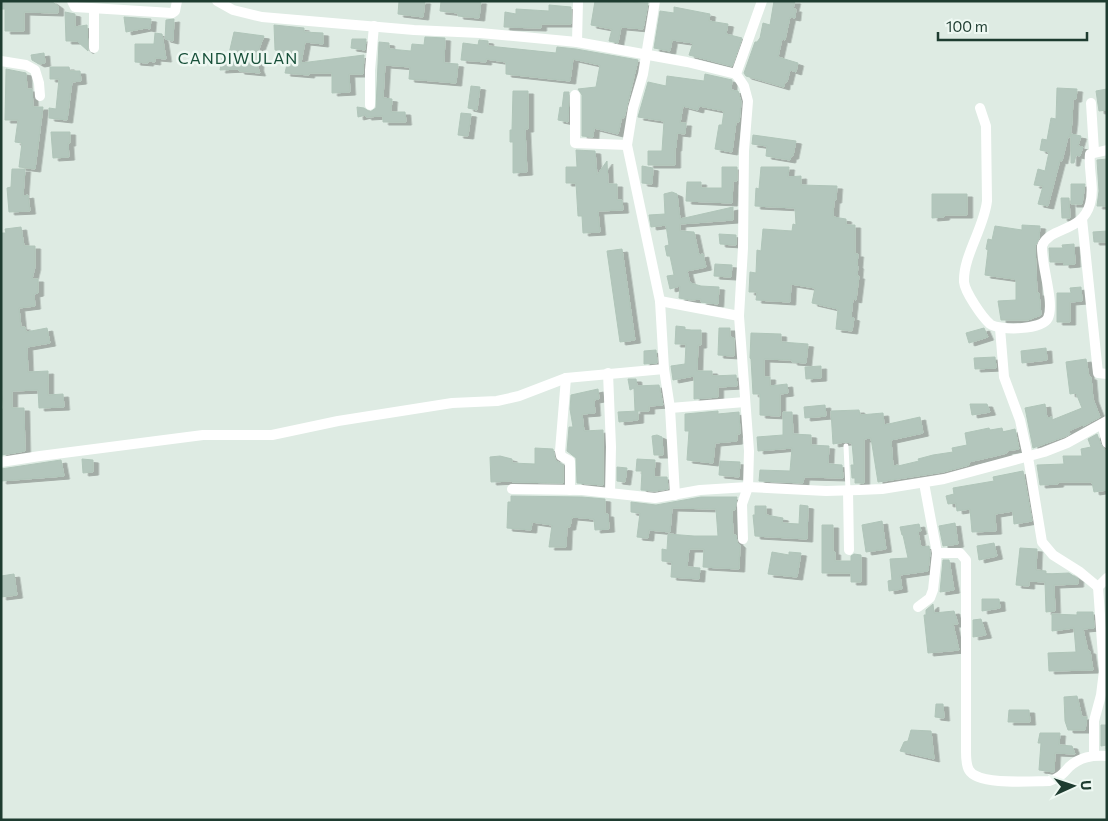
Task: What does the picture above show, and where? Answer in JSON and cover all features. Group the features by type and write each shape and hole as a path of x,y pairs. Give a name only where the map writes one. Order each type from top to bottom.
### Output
{"street":[{"path":"72,1 75,8 172,13 176,11 177,1"},
{"path":"217,1 233,10 256,16 577,42 687,62 736,74 744,86 748,100 744,151 743,248 739,316 749,451 748,487 742,504 743,540"},
{"path":"577,42 578,1"},
{"path":"655,1 642,80 632,113 627,145 660,301 664,369 670,408 675,495"},
{"path":"736,74 762,1"},
{"path":"94,9 94,48"},
{"path":"370,105 370,70 374,26"},
{"path":"1,61 26,65 34,70 39,83 40,96"},
{"path":"576,95 575,144 627,145"},
{"path":"1091,103 1094,151"},
{"path":"980,108 986,126 987,201 986,211 966,268 964,284 975,304 990,324 1000,328 1035,326 1046,321 1049,315 1049,302 1042,246 1046,238 1082,220 1092,198 1089,156 1094,151 1107,150"},
{"path":"1082,220 1098,373 1107,374"},
{"path":"660,301 739,316"},
{"path":"1000,328 1004,380 1020,420 1043,543 1053,555 1080,572 1098,587 1104,671 1102,694 1094,721 1094,755"},
{"path":"1,462 203,435 272,435 338,421 452,403 497,401 519,396 566,378 664,369"},
{"path":"608,373 611,447 610,492"},
{"path":"566,378 560,451 561,456 570,461 570,490"},
{"path":"670,408 745,402"},
{"path":"512,489 610,492 655,498 700,490 748,487 778,490 882,489 944,479 1028,457 1067,443 1104,422 1107,443"},
{"path":"918,607 930,598 933,590 937,553 924,483"},
{"path":"848,490 849,550"},
{"path":"937,553 960,553 965,557 966,563 966,751 969,770 974,775 985,780 1049,781 1058,778 1071,765 1081,759 1094,755 1107,756"},
{"path":"1098,587 1107,578"}],"lane":[{"path":"846,446 848,490"}],"building":[{"path":"1,1 51,1 58,6 58,13 24,12 24,31 5,31 5,9 1,9"},
{"path":"399,1 425,1 423,17 398,14"},
{"path":"441,1 481,1 479,18 458,16 458,13 440,11"},
{"path":"595,1 648,3 643,29 621,27 618,43 609,41 612,29 591,25"},
{"path":"774,1 795,1 793,9 796,9 795,18 790,17 785,40 782,39 778,57 798,63 796,72 790,70 784,87 746,76 744,73 755,42 760,38 763,23 770,25"},
{"path":"549,5 571,7 571,24 541,24 541,28 504,27 505,12 516,14 516,9 549,11"},
{"path":"674,7 710,14 709,21 728,24 726,34 742,38 732,66 689,55 693,43 672,40 670,51 654,48 660,11 674,13"},
{"path":"65,12 75,14 75,27 87,25 88,51 77,41 66,41"},
{"path":"124,17 151,19 150,29 126,32"},
{"path":"174,19 173,41 165,39 166,20"},
{"path":"274,25 304,28 304,32 323,33 323,44 305,42 301,63 364,55 363,74 349,74 350,92 332,93 332,73 309,73 309,75 285,73 288,60 283,60 281,51 275,50"},
{"path":"234,32 264,36 259,49 258,68 260,73 239,71 239,69 220,70 222,58 228,58"},
{"path":"155,33 162,34 166,59 155,58 155,62 148,61 148,63 135,62 135,44 154,44"},
{"path":"425,37 445,38 444,63 458,64 456,83 409,79 410,67 385,65 383,98 392,99 391,112 405,112 406,122 383,122 383,116 366,117 366,115 358,117 357,107 364,108 370,112 376,108 379,42 389,43 389,49 411,51 412,44 424,45"},
{"path":"352,39 366,39 365,50 351,48"},
{"path":"479,40 488,41 488,46 556,53 557,47 638,60 624,118 622,117 618,134 594,128 593,137 582,136 582,95 578,89 596,87 600,65 573,59 570,81 506,74 506,62 486,59 486,62 461,60 463,43 478,45"},
{"path":"44,53 45,63 39,64 32,60 31,55"},
{"path":"50,67 69,67 70,71 80,71 81,81 72,82 67,120 49,118 49,108 56,109 59,79 50,79"},
{"path":"6,69 26,73 27,89 32,89 33,107 43,107 35,169 19,167 22,143 15,142 18,120 5,120"},
{"path":"705,74 732,80 731,90 738,91 741,102 740,114 739,122 736,122 732,152 715,149 719,125 722,125 724,111 699,106 698,110 683,106 680,123 686,123 685,134 677,133 675,165 648,165 648,151 662,151 664,121 638,117 648,82 666,86 667,76 704,81"},
{"path":"471,86 480,87 477,110 468,108"},
{"path":"1057,88 1077,89 1076,99 1073,99 1070,137 1068,137 1062,161 1060,160 1048,206 1038,204 1043,186 1034,185 1038,169 1045,171 1049,152 1040,150 1042,139 1047,140 1051,118 1056,119"},
{"path":"1107,89 1107,110 1099,111 1096,91"},
{"path":"513,91 528,91 528,129 525,129 527,172 513,173 513,142 510,142 510,130 512,130"},
{"path":"564,92 569,92 568,122 558,120"},
{"path":"461,113 471,114 468,136 458,135"},
{"path":"51,132 70,132 70,143 68,143 69,157 53,158"},
{"path":"1071,134 1081,136 1078,146 1083,147 1080,156 1076,155 1074,163 1071,163"},
{"path":"753,135 796,141 793,156 791,156 790,160 766,156 767,146 752,144"},
{"path":"576,150 595,151 597,175 607,161 608,184 617,184 617,200 622,200 623,210 598,211 600,232 583,233 582,216 578,216 576,183 566,183 566,167 577,167"},
{"path":"1107,159 1107,206 1097,206 1099,191 1097,160"},
{"path":"642,166 653,168 652,184 642,183"},
{"path":"722,167 737,167 737,181 733,181 732,203 686,201 687,182 701,182 701,188 722,188"},
{"path":"761,167 789,167 788,177 801,176 801,185 837,186 833,217 846,219 846,225 855,225 855,254 858,254 857,276 859,276 856,300 853,299 851,317 854,318 852,331 836,329 838,309 812,303 815,288 791,284 790,302 756,300 757,292 749,292 750,272 756,273 757,250 761,251 763,229 792,231 793,224 796,225 795,208 755,206 756,188 759,189"},
{"path":"12,169 25,169 23,196 28,195 30,211 9,212 7,188 11,187"},
{"path":"1071,184 1085,184 1082,204 1071,204"},
{"path":"672,192 677,194 680,219 733,207 733,220 680,224 680,231 694,232 699,255 703,254 706,267 687,271 690,283 719,287 718,304 701,302 701,299 679,298 680,286 670,289 667,276 674,275 670,256 667,256 665,246 669,245 666,225 651,227 649,215 665,214 664,194"},
{"path":"932,194 967,194 967,215 944,215 944,217 932,218"},
{"path":"1061,198 1069,198 1070,218 1062,218"},
{"path":"1022,225 1040,226 1039,238 1035,246 1037,293 1039,293 1041,315 1028,320 1001,320 998,301 1016,300 1016,281 1014,279 985,275 988,239 992,240 995,226 1022,230"},
{"path":"21,227 24,246 35,246 35,267 32,279 38,279 38,293 34,294 35,306 19,308 21,327 25,327 26,332 47,328 50,343 27,347 28,372 48,371 48,395 63,394 64,407 39,408 38,390 12,391 12,408 24,408 25,451 1,455 1,409 3,409 1,233 6,233 5,229"},
{"path":"1107,231 1107,242 1094,242 1093,232"},
{"path":"719,234 736,235 736,245 720,244"},
{"path":"1074,244 1075,264 1064,265 1063,262 1050,262 1049,248 1063,248 1062,245"},
{"path":"622,249 635,340 620,342 607,251"},
{"path":"715,264 732,265 731,277 714,276"},
{"path":"1081,287 1082,301 1070,302 1070,322 1057,322 1057,293 1071,293 1070,288"},
{"path":"676,326 685,327 685,330 701,330 701,345 698,345 697,371 712,371 712,376 736,375 737,386 718,387 718,397 694,399 694,376 673,380 671,366 685,364 686,344 675,344"},
{"path":"719,328 730,328 730,337 734,338 734,356 718,355"},
{"path":"984,328 988,337 969,343 966,333"},
{"path":"751,333 781,334 781,342 808,344 806,363 792,362 792,360 764,359 764,377 770,377 770,386 787,384 788,393 780,394 780,416 760,415 760,394 753,394 750,358"},
{"path":"1046,348 1047,360 1022,363 1021,351"},
{"path":"656,350 657,363 644,364 644,351"},
{"path":"995,357 996,368 975,369 974,358"},
{"path":"1086,359 1089,377 1091,377 1093,399 1100,417 1069,431 1070,434 1066,436 1033,448 1025,408 1045,404 1047,418 1052,417 1052,420 1082,408 1076,393 1070,394 1066,362"},
{"path":"821,366 821,378 806,379 805,367"},
{"path":"628,379 636,379 637,386 659,385 663,405 649,406 649,411 635,411 634,388 630,390"},
{"path":"598,389 599,399 594,400 595,413 582,414 584,431 603,430 603,485 577,483 576,458 567,451 569,427 573,427 570,409 571,395"},
{"path":"970,404 987,404 990,412 972,415"},
{"path":"825,405 826,416 805,418 804,407"},
{"path":"859,410 860,415 883,413 884,425 920,417 923,433 891,440 893,466 919,461 918,459 933,455 953,452 952,448 967,445 965,433 989,428 990,430 1002,428 1003,432 1015,429 1019,449 969,462 969,465 943,472 878,482 871,438 864,439 864,483 855,483 855,478 852,478 851,465 854,465 852,443 833,444 831,411"},
{"path":"638,411 638,420 619,422 618,412"},
{"path":"718,411 718,414 739,412 740,434 737,434 737,441 715,443 713,463 687,460 689,431 685,431 685,414"},
{"path":"783,412 792,412 793,434 811,435 811,445 829,446 828,464 842,465 843,478 804,477 803,483 759,481 760,470 790,471 792,448 758,451 757,437 783,435"},
{"path":"1097,434 1107,458 1107,490 1094,492 1092,482 1058,482 1058,484 1040,485 1037,465 1064,464 1063,456 1082,456 1081,449 1091,447 1088,439"},
{"path":"652,436 662,437 663,455 654,455"},
{"path":"535,448 553,449 555,460 563,465 563,483 491,482 490,457 500,456 512,459 512,463 535,464"},
{"path":"82,459 93,460 93,472 83,473"},
{"path":"637,459 655,460 654,477 667,477 668,489 655,491 641,490 642,471 636,471"},
{"path":"61,460 64,476 1,481 1,469"},
{"path":"720,461 740,462 739,477 719,475"},
{"path":"617,467 627,468 625,482 617,481"},
{"path":"1023,471 1032,521 1014,524 1013,511 995,514 996,531 972,532 970,509 957,511 956,503 948,504 946,496 954,494 953,488 994,481 993,477"},
{"path":"511,496 605,499 605,514 608,514 609,529 595,530 594,519 572,517 570,527 567,527 566,547 549,547 552,525 532,522 531,530 507,528 508,502 511,502"},
{"path":"701,497 737,497 735,510 732,510 733,535 736,535 737,542 740,545 739,569 703,567 704,549 689,549 687,567 700,568 699,579 671,577 672,562 662,561 662,549 667,550 668,534 718,536 716,509 672,508 670,532 649,530 648,538 637,537 640,513 631,512 631,502 656,505"},
{"path":"800,505 808,506 807,539 755,536 753,515 755,515 755,506 766,506 766,515 783,518 782,523 799,524"},
{"path":"882,521 886,549 866,552 862,525"},
{"path":"955,523 958,544 943,546 939,526"},
{"path":"919,524 921,531 918,532 921,547 929,546 928,571 900,575 902,589 889,591 888,581 892,580 890,559 908,558 900,527"},
{"path":"822,525 833,525 835,561 851,561 851,556 854,554 861,555 861,582 851,582 851,573 822,573"},
{"path":"994,543 997,556 979,560 977,546"},
{"path":"1020,548 1037,549 1036,570 1046,571 1046,574 1069,573 1078,579 1078,584 1054,585 1055,611 1046,612 1045,582 1029,581 1029,586 1016,585"},
{"path":"772,552 789,555 789,552 801,553 797,577 768,574"},
{"path":"943,560 949,560 954,590 940,592"},
{"path":"14,574 17,595 1,597 1,576"},
{"path":"982,599 999,599 1000,608 982,611"},
{"path":"933,604 934,613 954,611 958,624 953,624 959,650 928,653 924,615 926,615 926,610"},
{"path":"1077,612 1093,612 1094,628 1083,629 1088,651 1090,651 1093,670 1049,671 1048,653 1076,652 1074,628 1052,631 1052,614 1077,615"},
{"path":"981,619 986,635 973,637 973,620"},
{"path":"1077,696 1082,717 1087,717 1085,730 1068,730 1065,721 1064,697"},
{"path":"936,704 943,704 944,718 935,717"},
{"path":"1009,710 1029,710 1030,722 1008,722"},
{"path":"1101,725 1107,725 1107,745 1101,746"},
{"path":"911,730 931,731 934,759 900,751 904,742 908,741"},
{"path":"1040,733 1060,733 1059,745 1072,746 1075,754 1055,753 1054,772 1039,770 1041,743 1038,743"}],"district":[{"name":"CANDIWULAN","path":"238,57"}]}
